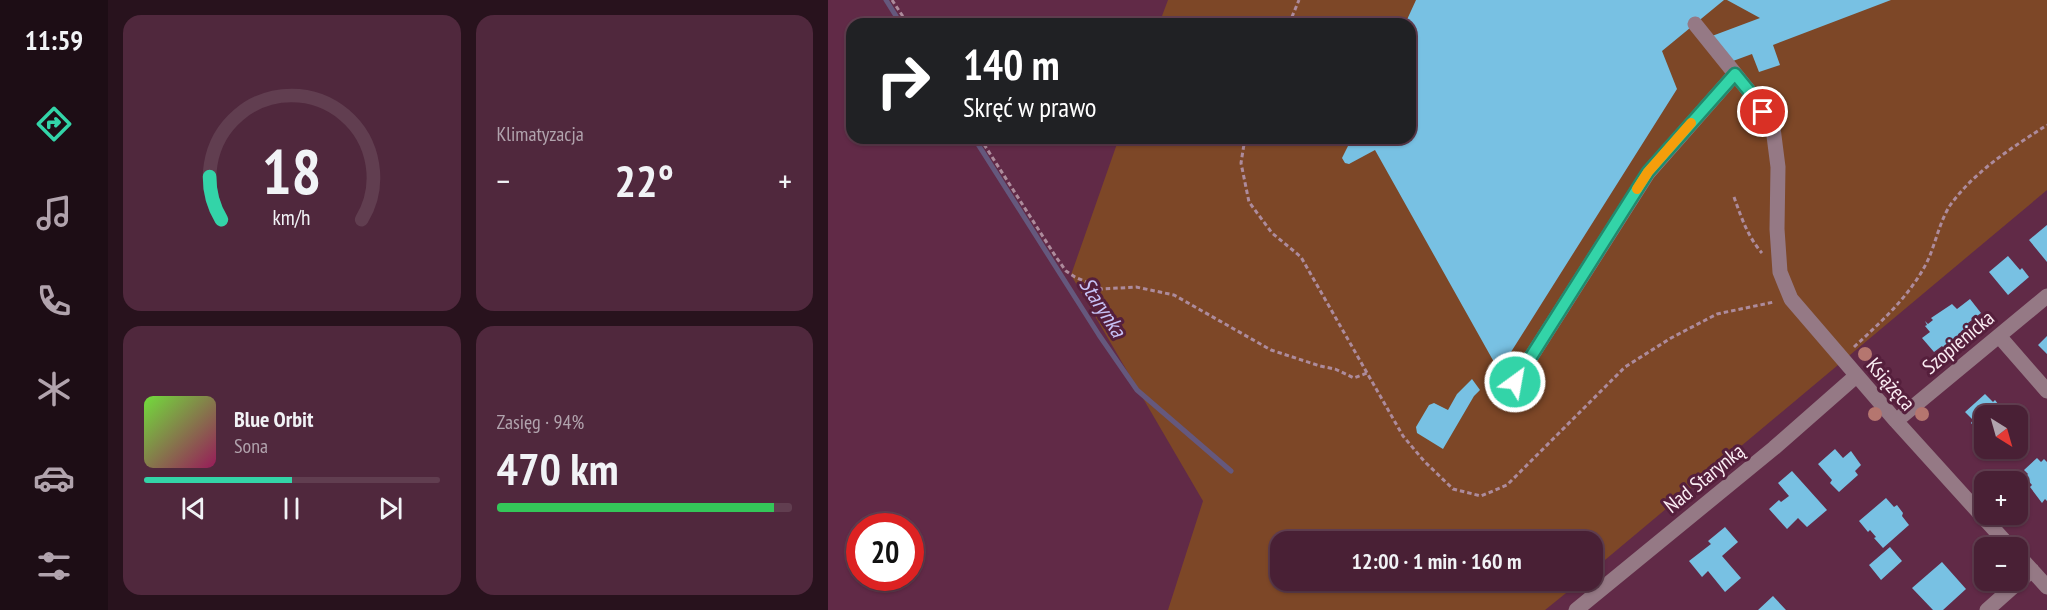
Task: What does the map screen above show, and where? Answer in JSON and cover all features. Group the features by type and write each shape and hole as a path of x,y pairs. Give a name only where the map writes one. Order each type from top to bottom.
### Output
{"street":[{"name":"Książęca","path":"1695,24 1753,96 1773,128 1778,166 1777,229 1780,272 1791,299 1896,421 2001,537"},
{"path":"1515,382 1648,172 1731,69"},
{"name":"Szopienicka","path":"1896,421 2047,296"},
{"path":"1999,336 2047,391"},
{"name":"Nad Starynką","path":"1576,610 1774,448 1857,376"},
{"path":"2028,566 2047,587"},
{"path":"1987,610 2032,570"}],"path":[{"path":"892,0 904,18"},
{"path":"1292,18 1299,0"},
{"path":"1842,359 1911,290 1928,260 1950,205 1999,157 2047,125"},
{"path":"984,144 1056,257 1066,271 1075,277 1102,289 1136,287 1174,295 1271,350 1335,369 1354,378 1367,373"},
{"path":"1244,144 1241,163 1249,202 1272,233 1301,257 1403,436 1424,461 1453,489 1481,496 1507,485 1625,367 1717,314 1791,299"},
{"path":"1734,197 1755,245 1780,272"}],"shaded area":[{"path":"1168,0 2047,0 2047,190 1603,562 1603,531 1270,531 1270,591 1569,591 1545,610 1168,610 1203,501 1071,275 1117,144 1416,144 1416,18 1161,18"}],"building":[{"path":"1416,0 1724,0 1662,51 1677,89 1499,371 1375,150 1349,164 1345,163 1342,158 1349,144 1416,144 1416,18 1408,18"},
{"path":"1727,0 1891,0 1773,45 1780,65 1759,72 1752,54 1733,61 1712,36 1760,18"},
{"path":"2047,225 2047,262 2029,240"},
{"path":"2008,256 2029,277 2008,295 1989,272"},
{"path":"1970,299 1981,313 1968,323 1970,326 1944,348 1942,346 1934,352 1922,338 1930,332 1925,326 1927,325 1925,321 1928,324 1933,320 1931,318 1952,304 1957,309"},
{"path":"2047,336 2047,354 2038,345"},
{"path":"1472,379 1480,390 1474,396 1443,449 1417,433 1416,427 1429,405 1434,403 1448,410 1457,394"},
{"path":"1985,394 1999,405 1974,405 1974,426 1971,423 1973,420 1965,412"},
{"path":"1835,449 1843,458 1851,451 1861,465 1855,471 1858,475 1839,492 1830,483 1832,480 1818,464"},
{"path":"2037,458 2041,462 2044,459 2047,462 2047,501 2045,499 2042,503 2030,487 2032,485 2028,480 2028,471 2024,470"},
{"path":"1792,471 1827,510 1807,527 1798,518 1787,529 1769,509 1779,500 1781,502 1789,496 1778,483"},
{"path":"1886,498 1894,507 1897,505 1909,525 1883,548 1870,530 1868,532 1859,521"},
{"path":"1725,527 1738,542 1722,556 1741,578 1725,592 1708,571 1702,577 1689,561 1711,544 1708,541"},
{"path":"1890,547 1902,561 1881,580 1869,565"},
{"path":"1942,562 1966,589 1943,610 1933,610 1912,588"},
{"path":"1773,596 1786,610 1758,610"}],"waterway":[{"name":"Starynka","path":"886,0 897,18"},
{"name":"Starynka","path":"978,144 1099,335 1137,390 1231,471"}],"slow traffic":[{"path":"1637,189 1648,172 1691,123"}],"route":[{"path":"1515,382 1648,172 1735,74 1763,112"}]}
